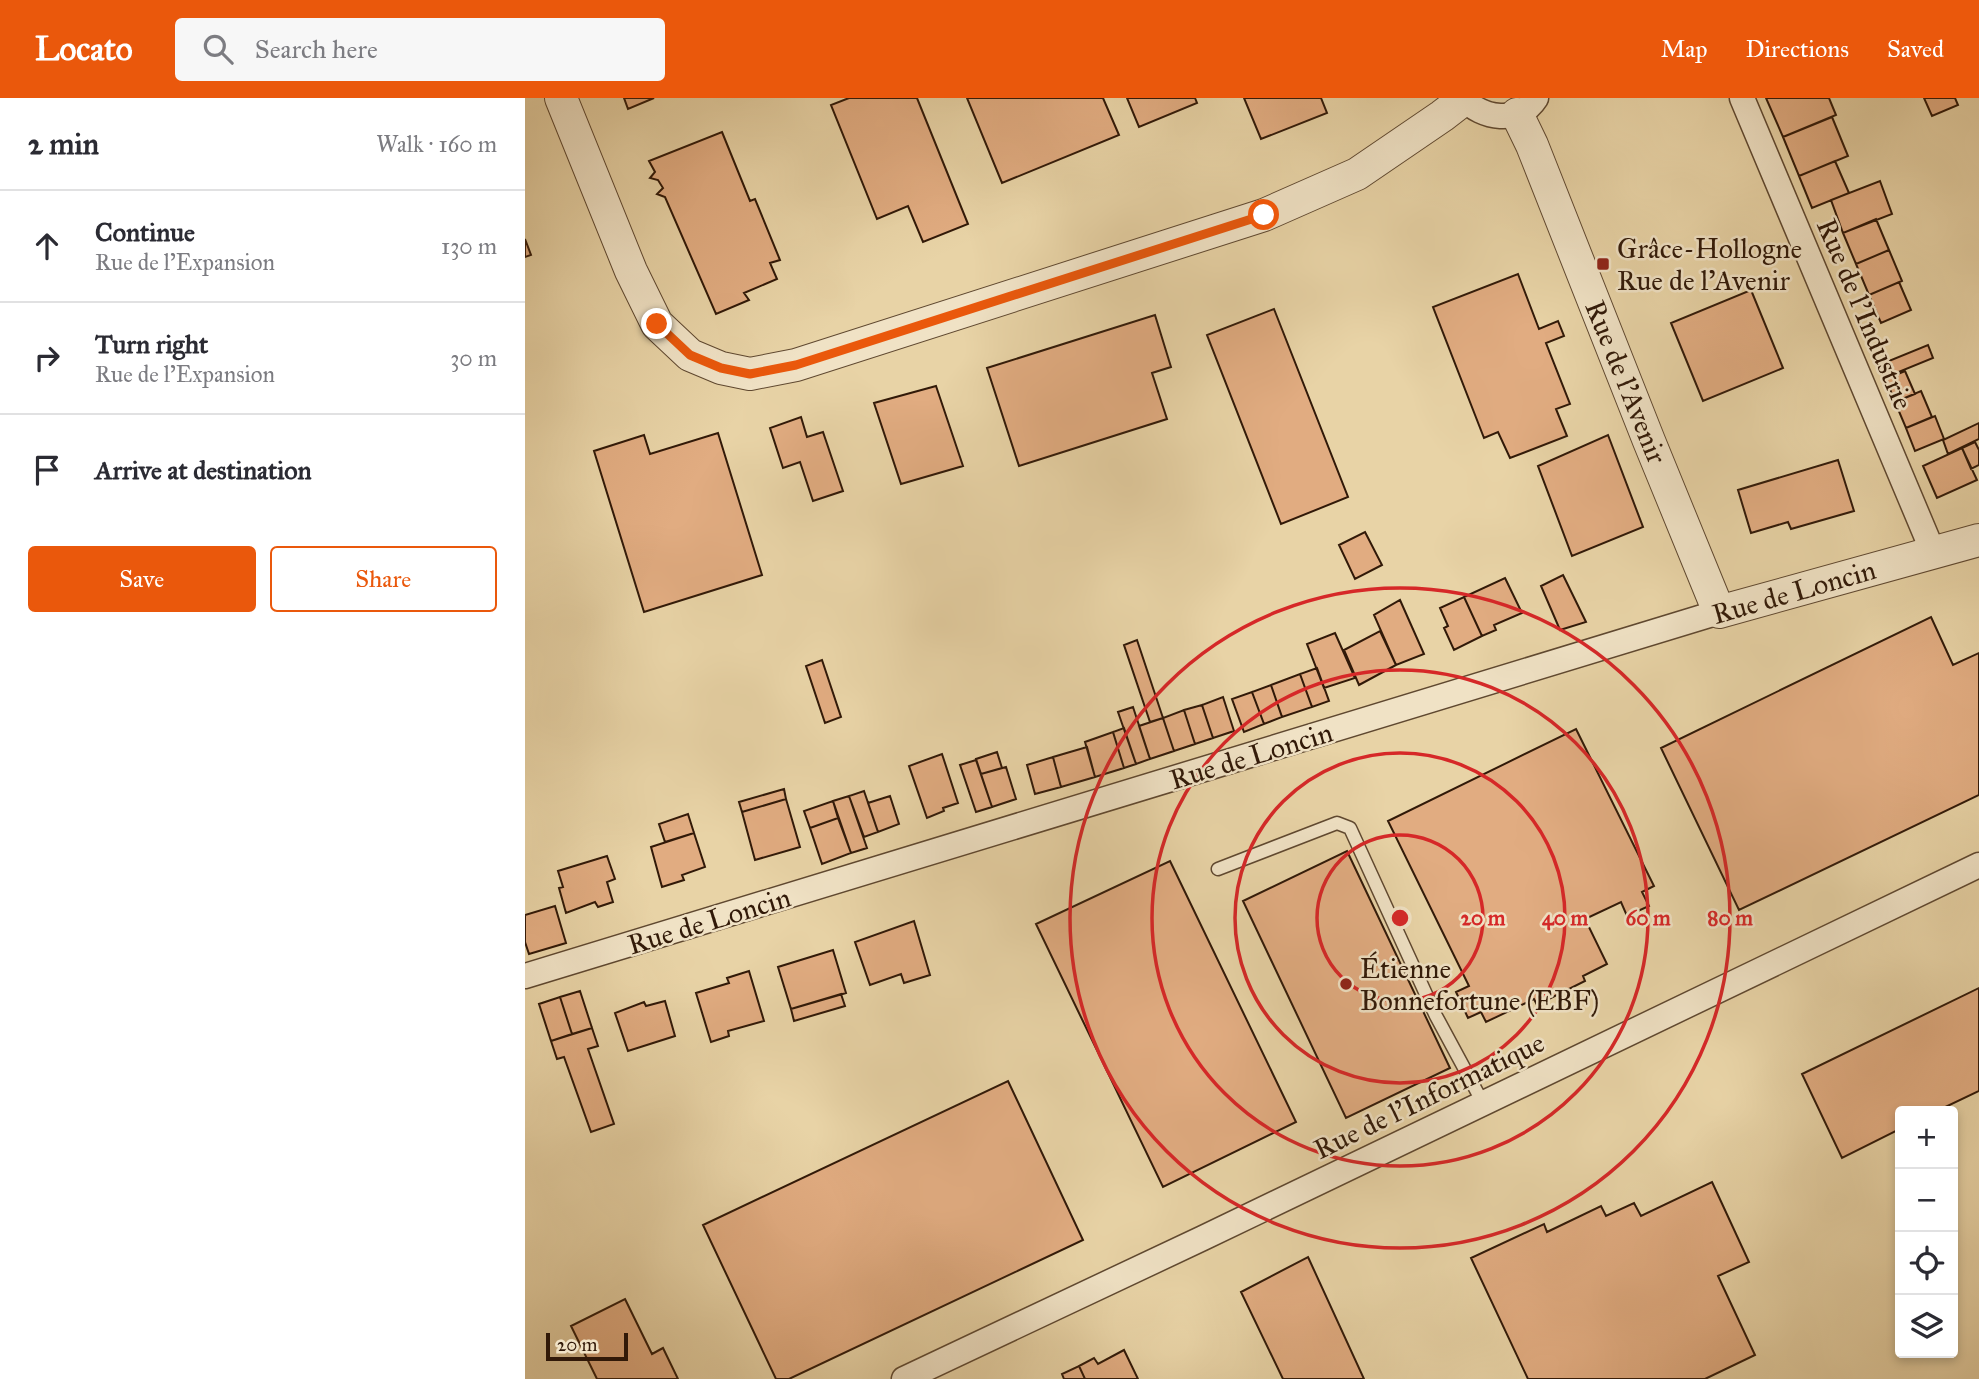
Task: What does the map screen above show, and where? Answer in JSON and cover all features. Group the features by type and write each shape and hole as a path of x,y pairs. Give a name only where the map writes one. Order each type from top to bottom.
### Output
{"street":[{"path":"561,98 631,271 657,324 690,355 721,368 750,374 796,365 1264,215 1357,174 1442,117 1464,98"},
{"name":"Rue de l'Avenir","path":"1464,98 1472,108 1487,115 1503,117 1526,106 1532,145 1719,612"},
{"name":"Rue de l'Industrie","path":"1742,98 1933,552"},
{"name":"Rue de Loncin","path":"525,976 1719,612 1979,540"},
{"name":"Rue de l'Informatique","path":"904,1379 1979,865"}],"lane":[{"path":"1218,869 1337,823 1350,828 1436,1016 1483,1103"}],"building":[{"path":"624,98 654,98 628,109"},
{"path":"849,98 917,98 968,224 923,242 908,206 877,219 831,105"},
{"path":"967,98 1103,98 1119,135 1002,183"},
{"path":"1127,98 1195,98 1197,103 1139,127"},
{"path":"1244,98 1321,98 1327,113 1261,139"},
{"path":"1766,98 1829,98 1836,115 1783,137"},
{"path":"1924,98 1955,98 1958,105 1932,116"},
{"path":"1832,117 1848,156 1799,176 1783,137"},
{"path":"722,132 750,201 755,199 780,260 770,263 777,279 744,293 749,300 716,314 665,197 657,194 663,188 658,180 650,178 655,172 649,161"},
{"path":"1835,161 1849,193 1812,208 1799,176"},
{"path":"1880,181 1892,214 1843,233 1831,200"},
{"path":"1876,219 1889,250 1856,264 1843,233"},
{"path":"525,239 531,255 525,257"},
{"path":"1889,250 1902,281 1869,295 1856,264"},
{"path":"1518,274 1539,329 1558,321 1564,336 1546,343 1570,404 1556,409 1567,436 1510,458 1498,432 1484,438 1433,307"},
{"path":"1899,282 1911,310 1881,323 1869,295"},
{"path":"1751,290 1783,368 1703,401 1671,323"},
{"path":"1274,309 1348,497 1281,524 1207,335"},
{"path":"1155,315 1171,367 1152,373 1167,419 1019,466 987,368"},
{"path":"1928,345 1933,358 1884,378 1879,365"},
{"path":"1905,371 1915,394 1895,402 1886,379"},
{"path":"936,386 963,466 901,484 874,403"},
{"path":"1921,391 1932,417 1906,428 1895,402"},
{"path":"1935,416 1944,439 1915,451 1906,428"},
{"path":"801,417 807,437 823,432 843,491 813,501 800,462 783,468 770,428"},
{"path":"1979,423 1979,439 1948,454 1943,440"},
{"path":"718,433 762,575 644,612 594,451 644,435 650,454"},
{"path":"1608,435 1643,527 1572,556 1538,466"},
{"path":"1975,442 1979,450 1979,465 1971,469 1962,448"},
{"path":"1962,448 1977,480 1937,498 1923,466"},
{"path":"1838,460 1854,511 1791,529 1788,522 1751,533 1738,490"},
{"path":"1365,532 1382,565 1355,579 1339,545"},
{"path":"1563,575 1586,622 1560,630 1541,586"},
{"path":"1505,578 1522,613 1494,625 1496,630 1482,636 1464,597"},
{"path":"1464,597 1482,636 1454,650 1444,628 1448,626 1440,608"},
{"path":"1400,600 1424,654 1396,665 1374,615"},
{"path":"1931,617 1953,665 1979,653 1979,795 1739,910 1661,748"},
{"path":"1380,631 1396,665 1359,685 1344,650"},
{"path":"1335,633 1355,678 1324,688 1307,644"},
{"path":"1137,640 1163,718 1150,722 1124,645"},
{"path":"822,660 841,717 825,723 806,666"},
{"path":"1317,668 1329,701 1312,707 1300,674"},
{"path":"1300,674 1312,707 1282,717 1271,685"},
{"path":"1271,685 1282,717 1264,724 1252,692"},
{"path":"1252,692 1264,724 1244,732 1232,699"},
{"path":"1223,697 1234,731 1213,738 1202,705"},
{"path":"1202,705 1213,738 1195,744 1184,710"},
{"path":"1133,707 1150,759 1136,764 1118,712"},
{"path":"1184,710 1195,744 1174,751 1163,718"},
{"path":"1163,718 1174,751 1150,759 1139,726"},
{"path":"1124,728 1136,764 1124,768 1113,732"},
{"path":"1576,729 1654,886 1642,892 1649,906 1627,916 1621,902 1585,919 1607,964 1583,976 1585,981 1537,1005 1534,999 1486,1022 1481,1012 1468,1018 1456,992 1469,986 1388,821"},
{"path":"1113,732 1124,768 1095,777 1085,742"},
{"path":"1087,747 1095,777 1061,787 1053,757"},
{"path":"997,752 1002,768 981,774 976,759"},
{"path":"942,754 958,803 927,818 909,766"},
{"path":"1053,757 1061,787 1035,794 1027,765"},
{"path":"976,760 992,807 976,812 960,765"},
{"path":"1006,767 1016,799 992,807 981,774"},
{"path":"784,789 786,799 742,812 739,802"},
{"path":"864,791 878,832 864,837 849,796"},
{"path":"849,796 867,848 851,853 833,801"},
{"path":"890,796 899,824 878,832 868,803"},
{"path":"786,799 800,847 755,860 742,812"},
{"path":"833,801 838,818 810,828 804,811"},
{"path":"688,814 694,833 665,842 659,824"},
{"path":"838,818 851,853 822,864 810,828"},
{"path":"694,833 705,867 682,875 684,880 662,887 651,847"},
{"name":"Étienne Bonnefortune (EBF)","path":"1347,851 1450,1068 1346,1118 1243,901"},
{"path":"607,856 615,879 607,882 613,902 598,907 595,902 566,913 559,888 563,887 558,871"},
{"path":"1170,861 1296,1122 1163,1187 1036,924"},
{"path":"555,906 566,943 529,954 525,942 525,915"},
{"path":"914,921 930,975 904,983 901,974 870,985 855,942"},
{"path":"833,950 846,993 791,1009 778,967"},
{"path":"749,971 764,1021 728,1031 729,1036 711,1042 696,993 729,983 727,978"},
{"path":"1979,988 1979,1091 1948,1106 1895,1106 1895,1132 1842,1158 1802,1074"},
{"path":"580,991 592,1028 572,1034 560,997"},
{"path":"841,994 845,1006 794,1021 791,1009"},
{"path":"560,997 572,1034 551,1041 539,1004"},
{"path":"665,1001 675,1036 628,1051 615,1013 644,1002 646,1006"},
{"path":"592,1028 598,1046 588,1049 614,1124 591,1132 564,1057 557,1059 551,1041"},
{"path":"1008,1081 1083,1240 789,1379 776,1379 703,1225"},
{"path":"1712,1182 1749,1262 1718,1276 1755,1355 1705,1379 1528,1379 1471,1258 1544,1224 1547,1232 1601,1206 1606,1216 1634,1203 1641,1216"},
{"path":"1308,1257 1364,1379 1283,1379 1241,1292"},
{"path":"625,1299 652,1354 663,1348 678,1379 597,1379 571,1326"},
{"path":"1124,1350 1138,1379 1085,1379 1079,1366 1094,1358 1098,1364"},
{"path":"1079,1366 1085,1379 1064,1379 1062,1374"}],"place":[{"name":"Grâce-Hollogne Rue de l'Avenir","path":"1603,264"},
{"name":"Étienne Bonnefortune (EBF)","path":"1346,984"}],"route":[{"path":"657,324 690,355 721,368 750,374 796,365 1264,215"}]}
